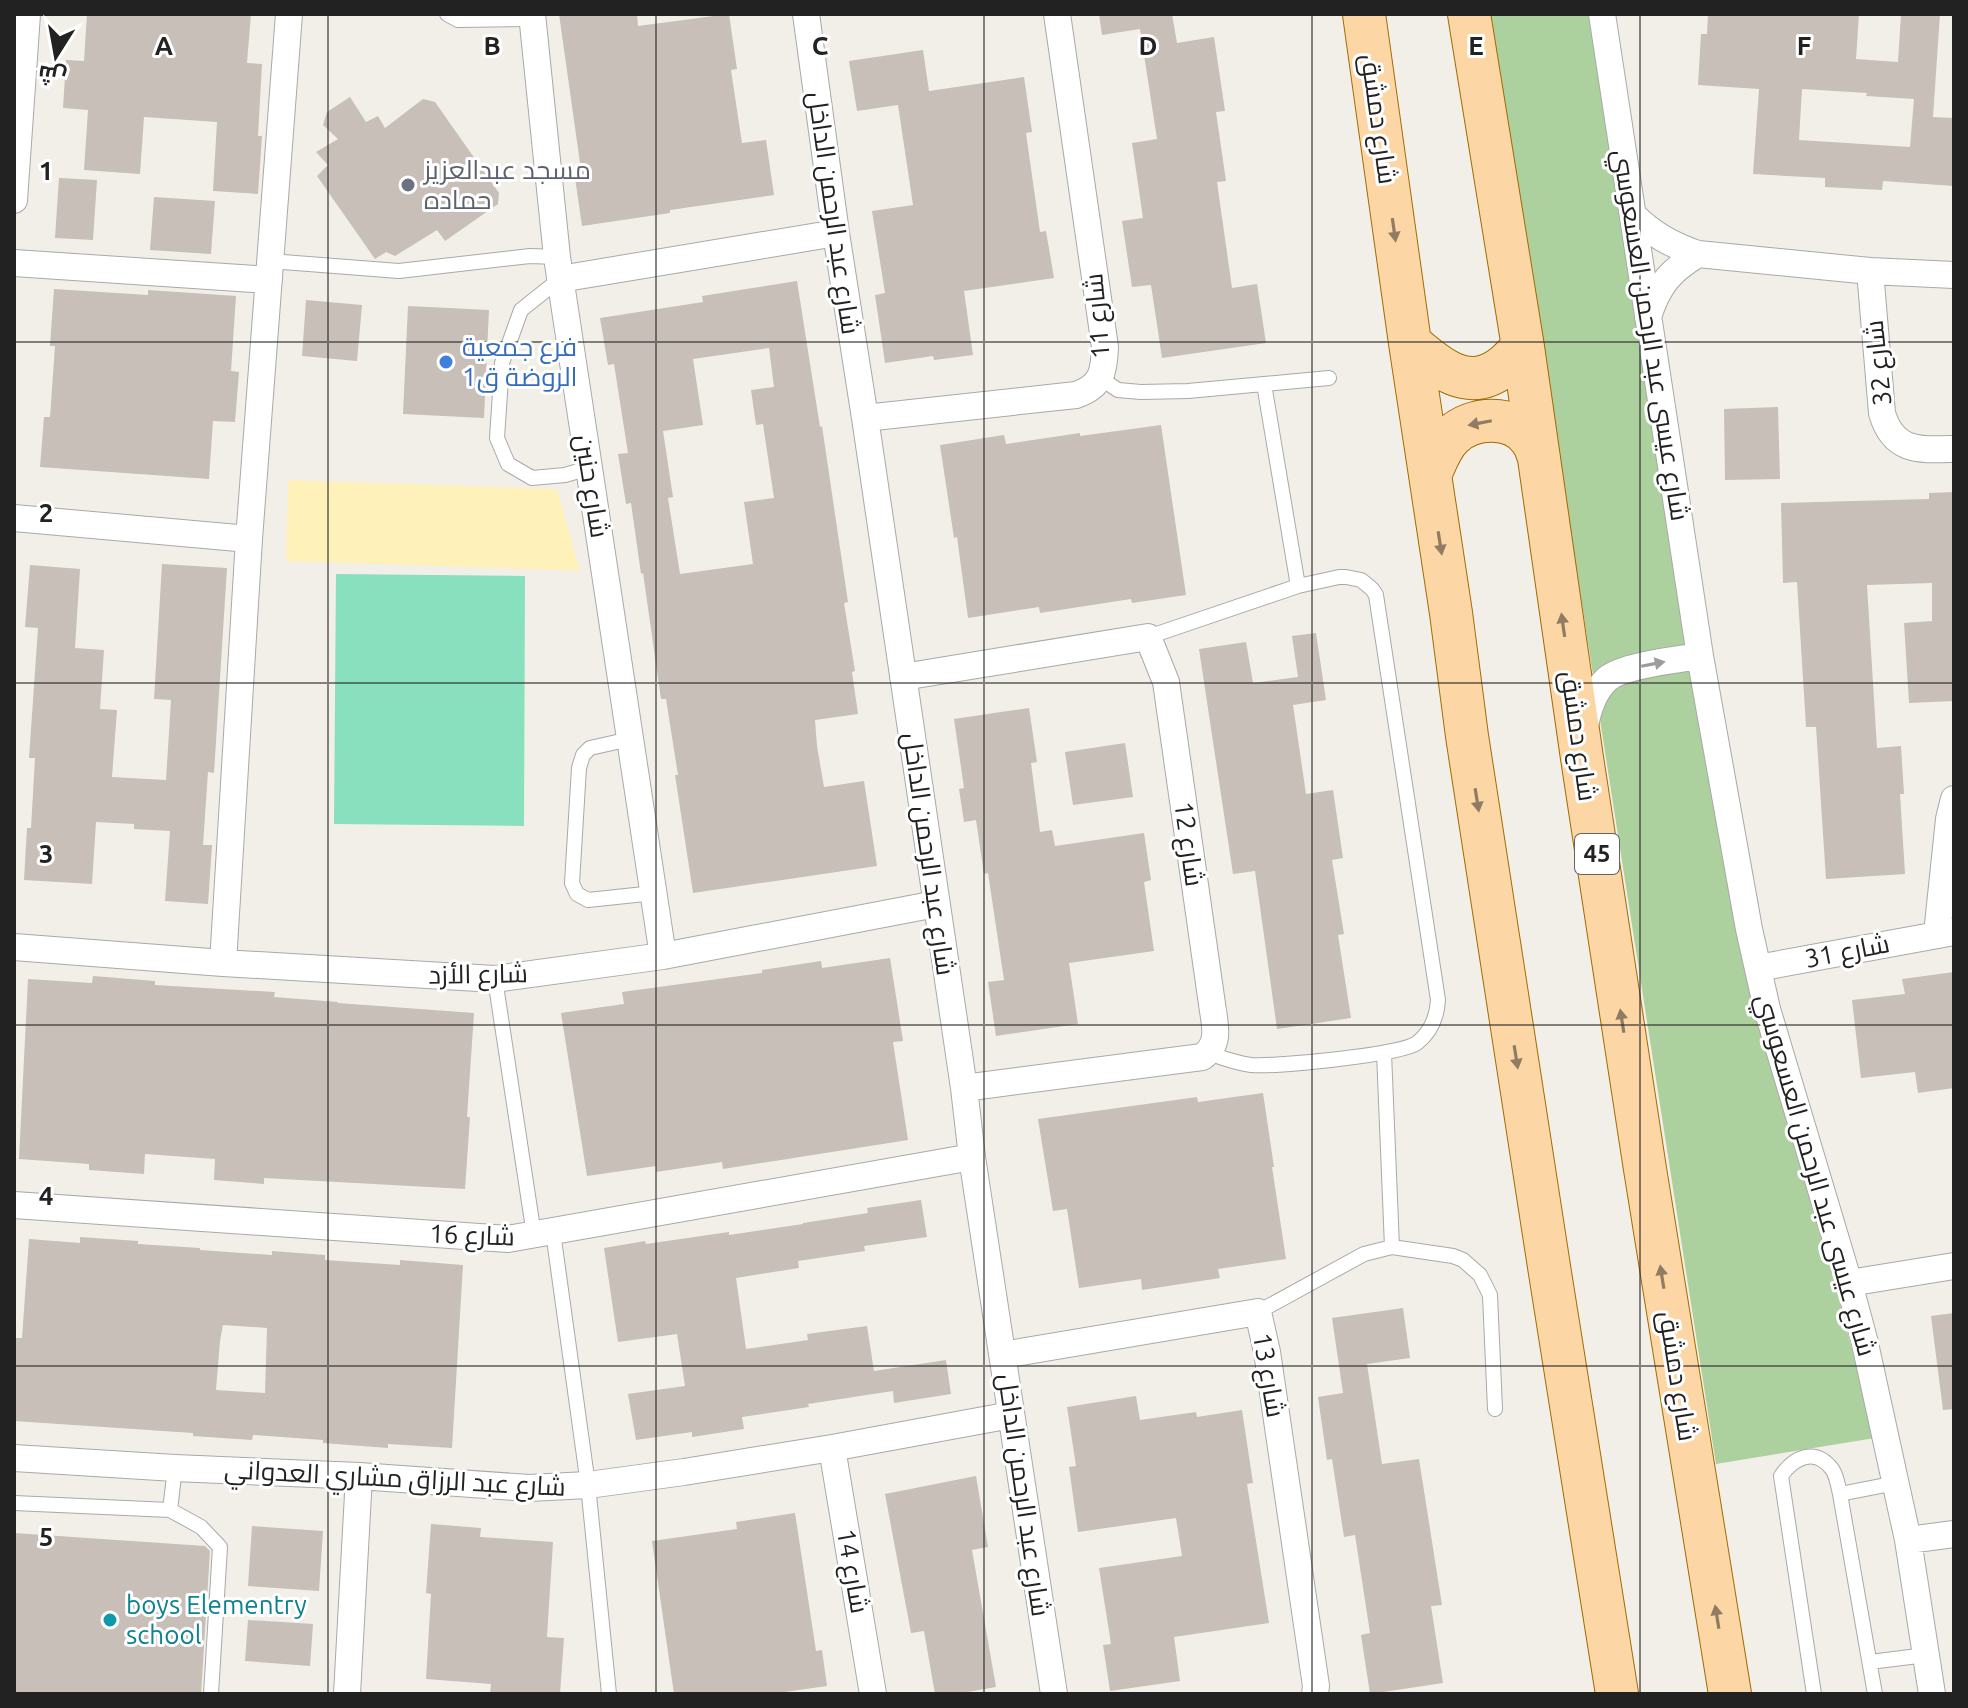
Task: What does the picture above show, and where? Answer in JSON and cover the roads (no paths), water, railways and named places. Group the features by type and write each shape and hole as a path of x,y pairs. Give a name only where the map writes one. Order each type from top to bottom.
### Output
{"main road":[{"name":"شارع دمشق","path":"1364,14 1472,768 1617,1694"},
{"name":"شارع دمشق","path":"1469,14 1523,347 1647,1185 1730,1694"},
{"path":"1410,343 1443,370 1469,378 1496,371 1523,347"},
{"path":"1430,475 1445,443 1467,425 1480,421 1508,423 1520,430 1531,439 1539,458"}],"street":[{"path":"14,200 17,105 27,14"},
{"path":"223,963 249,539 289,14"},
{"name":"شارع عبد الرحمن الداخل","path":"806,14 972,1157 1054,1694"},
{"name":"شارع 11","path":"865,418 1076,395 1090,390 1100,378 1105,347 1057,14"},
{"name":"شارع عيسى عبد الرحمن العسعوسي","path":"1602,14 1700,656 1758,968 1770,1019 1849,1283 1872,1375 1908,1540 1932,1694"},
{"name":"شارع حنين","path":"533,16 558,268 663,956"},
{"path":"1634,216 1663,240 1698,254 1870,271 1954,275"},
{"path":"558,268 836,233"},
{"path":"1648,317 1654,297 1665,280 1680,265 1698,254"},
{"path":"14,263 269,271"},
{"name":"شارع 32","path":"1870,271 1885,424 1897,440 1914,448 1954,449"},
{"path":"14,518 249,539"},
{"path":"903,677 1148,637"},
{"name":"شارع 12","path":"1148,637 1166,682 1216,1033 1209,1053"},
{"path":"1582,758 1586,718 1606,680 1626,670 1700,656"},
{"name":"شارع 31","path":"1758,968 1946,933 1949,819 1954,799"},
{"name":"شارع الأزد","path":"14,947 495,979 663,956 936,904"},
{"path":"964,1088 1202,1057 1209,1053"},
{"name":"شارع 16","path":"14,1205 508,1239 972,1157"},
{"path":"1849,1283 1954,1266"},
{"name":"شارع 13","path":"1003,1355 1258,1312 1269,1367 1315,1694"},
{"name":"شارع عبد الرزاق مشاري العدواني","path":"14,1458 529,1488 588,1485 832,1448 1011,1415"},
{"name":"شارع 14","path":"832,1448 873,1694"},
{"path":"347,1694 359,1476"},
{"path":"1908,1540 1954,1534"}],"lane":[{"path":"447,14 458,20 533,16"},
{"path":"269,271 399,271 530,256 558,268 521,310 502,363 497,438 508,464 532,478 565,475 589,468"},
{"path":"1100,378 1118,390 1129,391 1188,391 1329,378"},
{"path":"1264,384 1298,586"},
{"path":"1148,637 1298,586 1346,577 1361,580 1372,589 1376,595 1438,1000 1437,1012 1427,1034 1408,1048 1272,1065 1250,1065 1209,1053"},
{"path":"630,739 590,748 583,755 579,768 572,883 577,894 588,900 654,893"},
{"path":"495,979 588,1485 609,1694"},
{"path":"1384,1053 1392,1247"},
{"path":"1258,1312 1364,1254 1392,1247 1463,1260 1480,1275 1490,1295 1495,1409"},
{"path":"1814,1694 1781,1476 1789,1463 1801,1456 1821,1459 1834,1471 1875,1694"},
{"path":"170,1510 175,1468"},
{"path":"1840,1494 1896,1483"},
{"path":"14,1503 170,1510 201,1527 220,1547 211,1694"},
{"path":"1870,1662 1926,1655"}],"place":[{"name":"مسجد عبدالعزيز حماده","path":"408,185"},
{"name":"فرع جمعية الروضة ق1","path":"446,362"},
{"name":"boys Elementry school","path":"110,1620"}]}
